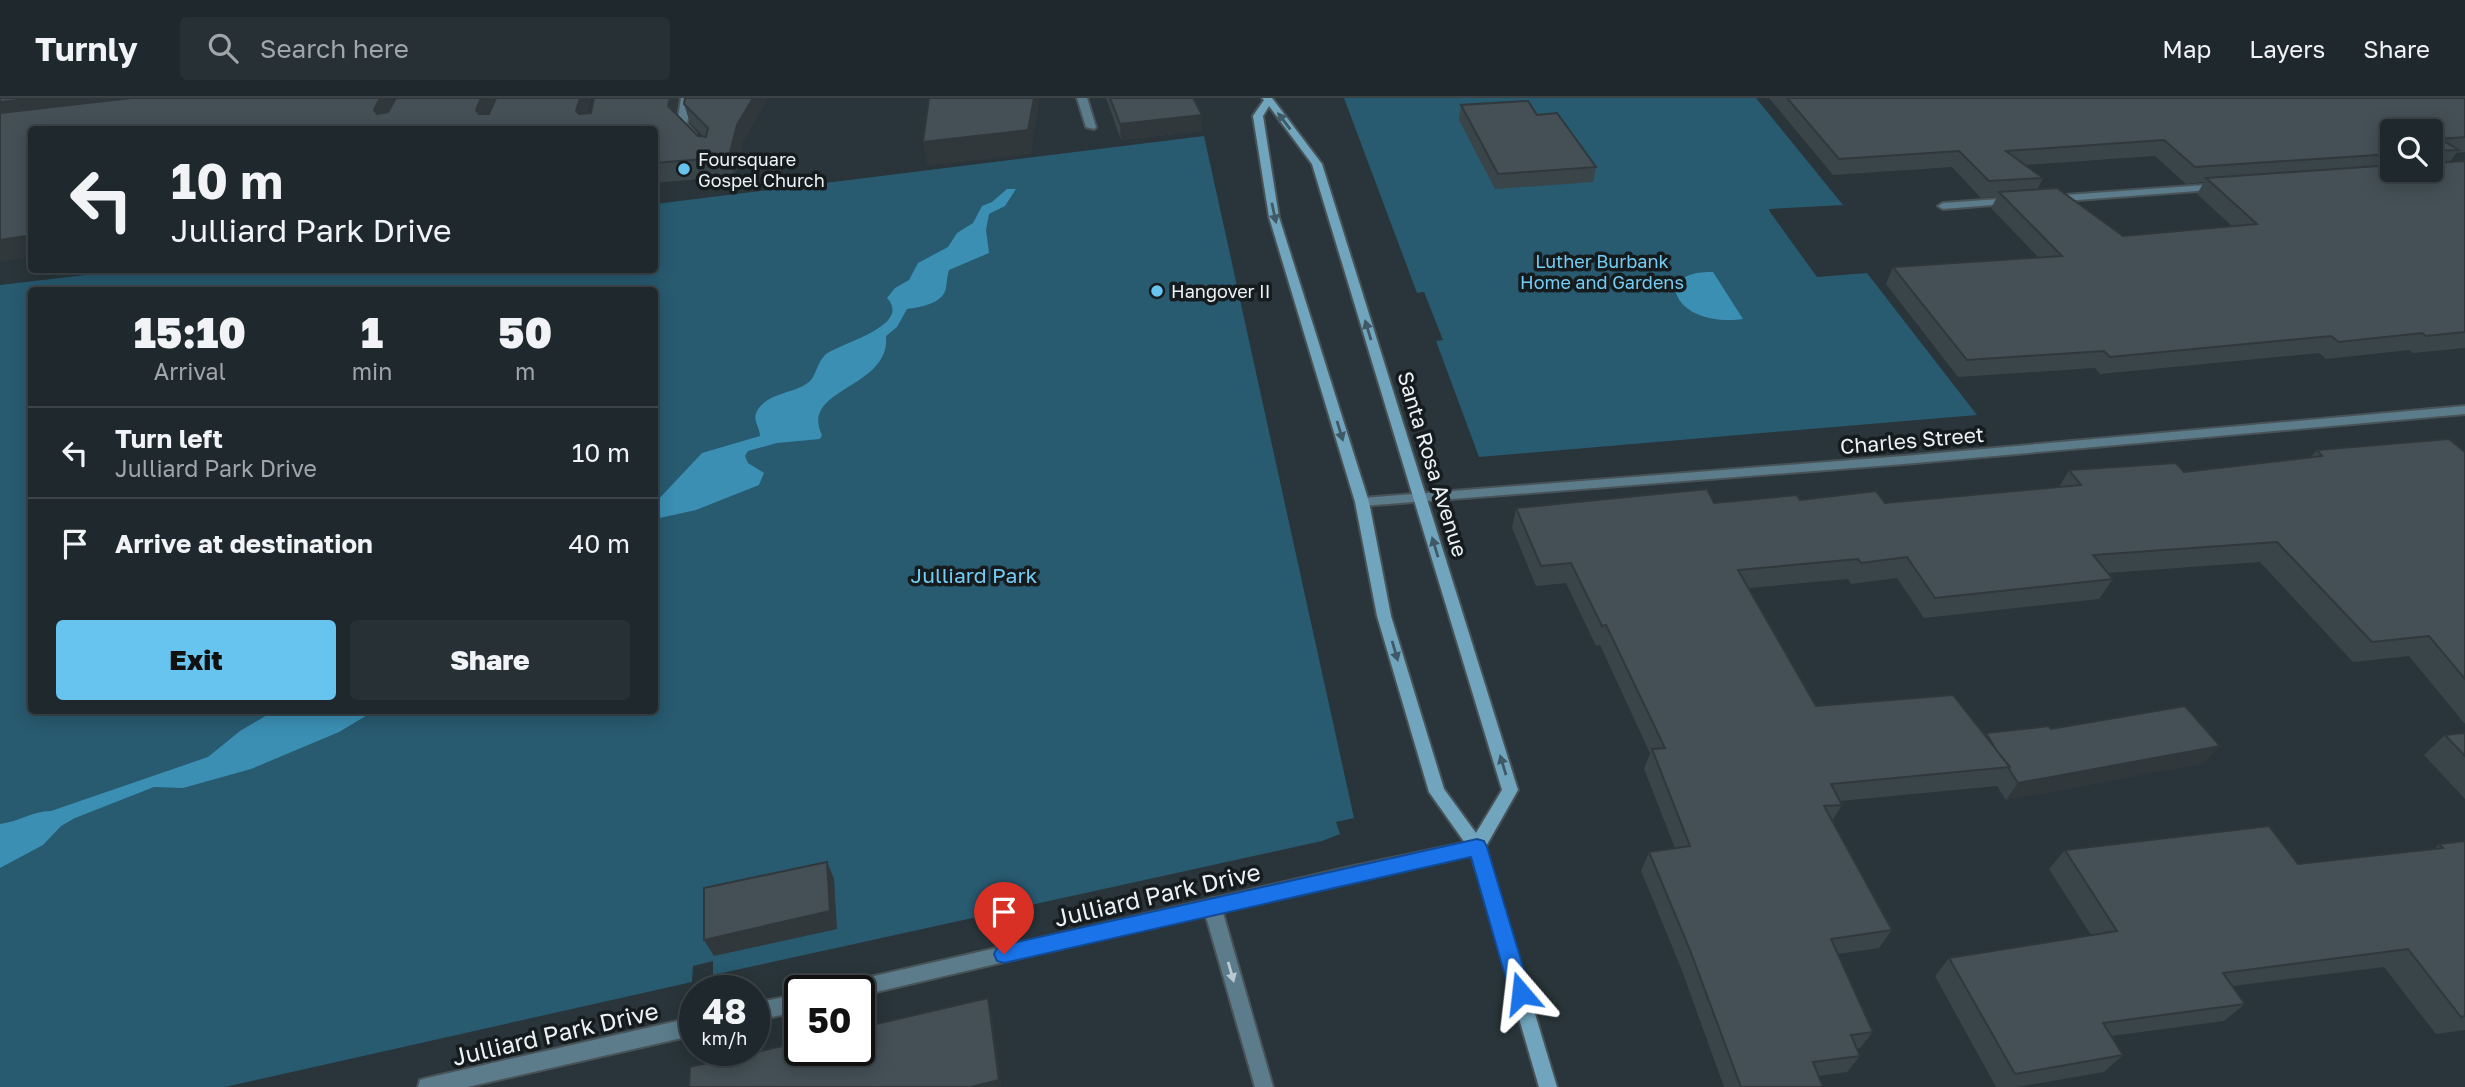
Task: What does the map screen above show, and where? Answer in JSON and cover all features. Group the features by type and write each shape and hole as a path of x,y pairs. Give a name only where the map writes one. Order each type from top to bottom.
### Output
{"main road":[{"name":"Santa Rosa Avenue","path":"1477,847 1510,790 1317,164 1268,99 1258,116 1274,216 1362,502 1384,616 1437,792 1477,847 1548,1087"}],"street":[{"path":"686,98 682,125 700,143"},
{"path":"1082,98 1091,127"},
{"path":"2039,199 2231,186"},
{"path":"1942,206 2025,200"},
{"name":"Charles Street","path":"1362,502 1918,459 2465,411"},
{"name":"Julliard Park Drive","path":"875,984 1477,847"},
{"path":"1212,906 1264,1087"},
{"name":"Julliard Park Drive","path":"426,1087 679,1030"}],"green space":[{"name":"Luther Burbank Home and Gardens","path":"1344,98 1756,98 1843,205 1769,209 1770,212 1817,277 1867,273 1977,415 1479,457 1436,341 1443,340 1424,292 1417,293"},
{"name":"Julliard Park","path":"1204,136 1354,818 1336,822 1340,834 1322,841 713,975 713,961 693,966 692,975 679,975 679,985 225,1087 0,1087 0,285 102,273 658,273 658,204"}],"shaded area":[{"path":"1007,189 1016,189 1005,206 989,214 986,230 989,253 949,270 944,293 936,301 907,309 897,327 886,336 884,354 875,367 823,407 818,419 822,435 820,439 777,443 748,451 745,456 748,463 764,473 759,485 696,510 658,518 658,500 702,453 760,436 755,417 762,405 809,382 825,355 882,325 890,317 892,308 887,298 895,288 909,280 918,263 948,247 957,233 973,223 982,206 992,202"},
{"path":"1713,272 1743,319 1723,320 1702,316 1684,306 1678,298 1675,288 1682,279 1696,273"},
{"path":"269,714 369,714 339,732 251,769 183,788 154,787 75,818 61,826 43,845 0,868 0,824 51,811 208,757 240,731"}],"building":[{"path":"0,98 36,98 0,102"},
{"path":"131,98 380,98 374,110 377,114 388,112 396,98 481,98 476,110 479,114 489,114 496,98 580,98 576,111 579,114 591,113 594,98 670,98 668,106 698,136 706,137 708,128 684,104 685,98 753,98 737,125 729,157 658,163 658,126 28,126 28,236 0,240 0,113"},
{"path":"929,98 1034,98 1028,130 923,142"},
{"path":"1110,98 1193,98 1202,115 1120,124"},
{"path":"1787,98 2465,98 2465,137 2443,139 2443,119 2380,119 2380,155 2195,167 2164,140 2006,151 2043,178 1989,181 1959,151 1839,159"},
{"path":"1528,101 1537,115 1557,113 1596,167 1498,174 1461,105"},
{"path":"2443,141 2459,150 2443,151"},
{"path":"2465,161 2465,332 2426,336 2422,333 2339,342 2331,336 2110,357 2104,351 1967,360 1893,267 2062,256 1999,192 2057,188 2123,236 2257,224 2206,178 2380,166 2380,182 2443,182 2443,162"},
{"path":"2449,439 2465,452 2465,679 2429,636 2372,642 2277,542 2093,555 2113,579 1935,598 1907,557 1861,563 1858,559 1738,570 1816,706 1953,695 2010,767 1831,784 1842,805 1824,806 1892,930 1831,939 1873,1032 1851,1035 1860,1056 1813,1062 1823,1087 1741,1087 1690,950 1649,852 1690,846 1652,749 1665,748 1606,625 1602,626 1571,563 1541,566 1516,508 1707,489 1714,503 1797,495 1800,500 1876,491 1885,503 2081,485 2069,470 2176,463 2184,472 2322,456 2317,450"},
{"path":"2185,706 2220,746 2018,783 1986,733 2049,726 2051,729"},
{"path":"2465,733 2465,756 2445,735"},
{"path":"2269,826 2298,864 2443,848 2439,844 2465,841 2465,1016 2461,1017 2408,949 2223,973 2245,1004 2103,1023 2123,1055 2015,1074 1949,958 2117,931 2065,850"},
{"path":"827,862 830,911 704,940 704,888"},
{"path":"988,998 999,1080 971,1087 689,1087 690,1067 770,1066 770,1049 784,1046 784,1066 875,1066 875,1024"}],"place":[{"name":"Foursquare Gospel Church","path":"684,169"},
{"name":"Hangover II","path":"1157,291"}],"route":[{"path":"1004,954 1477,847 1521,993"}]}
